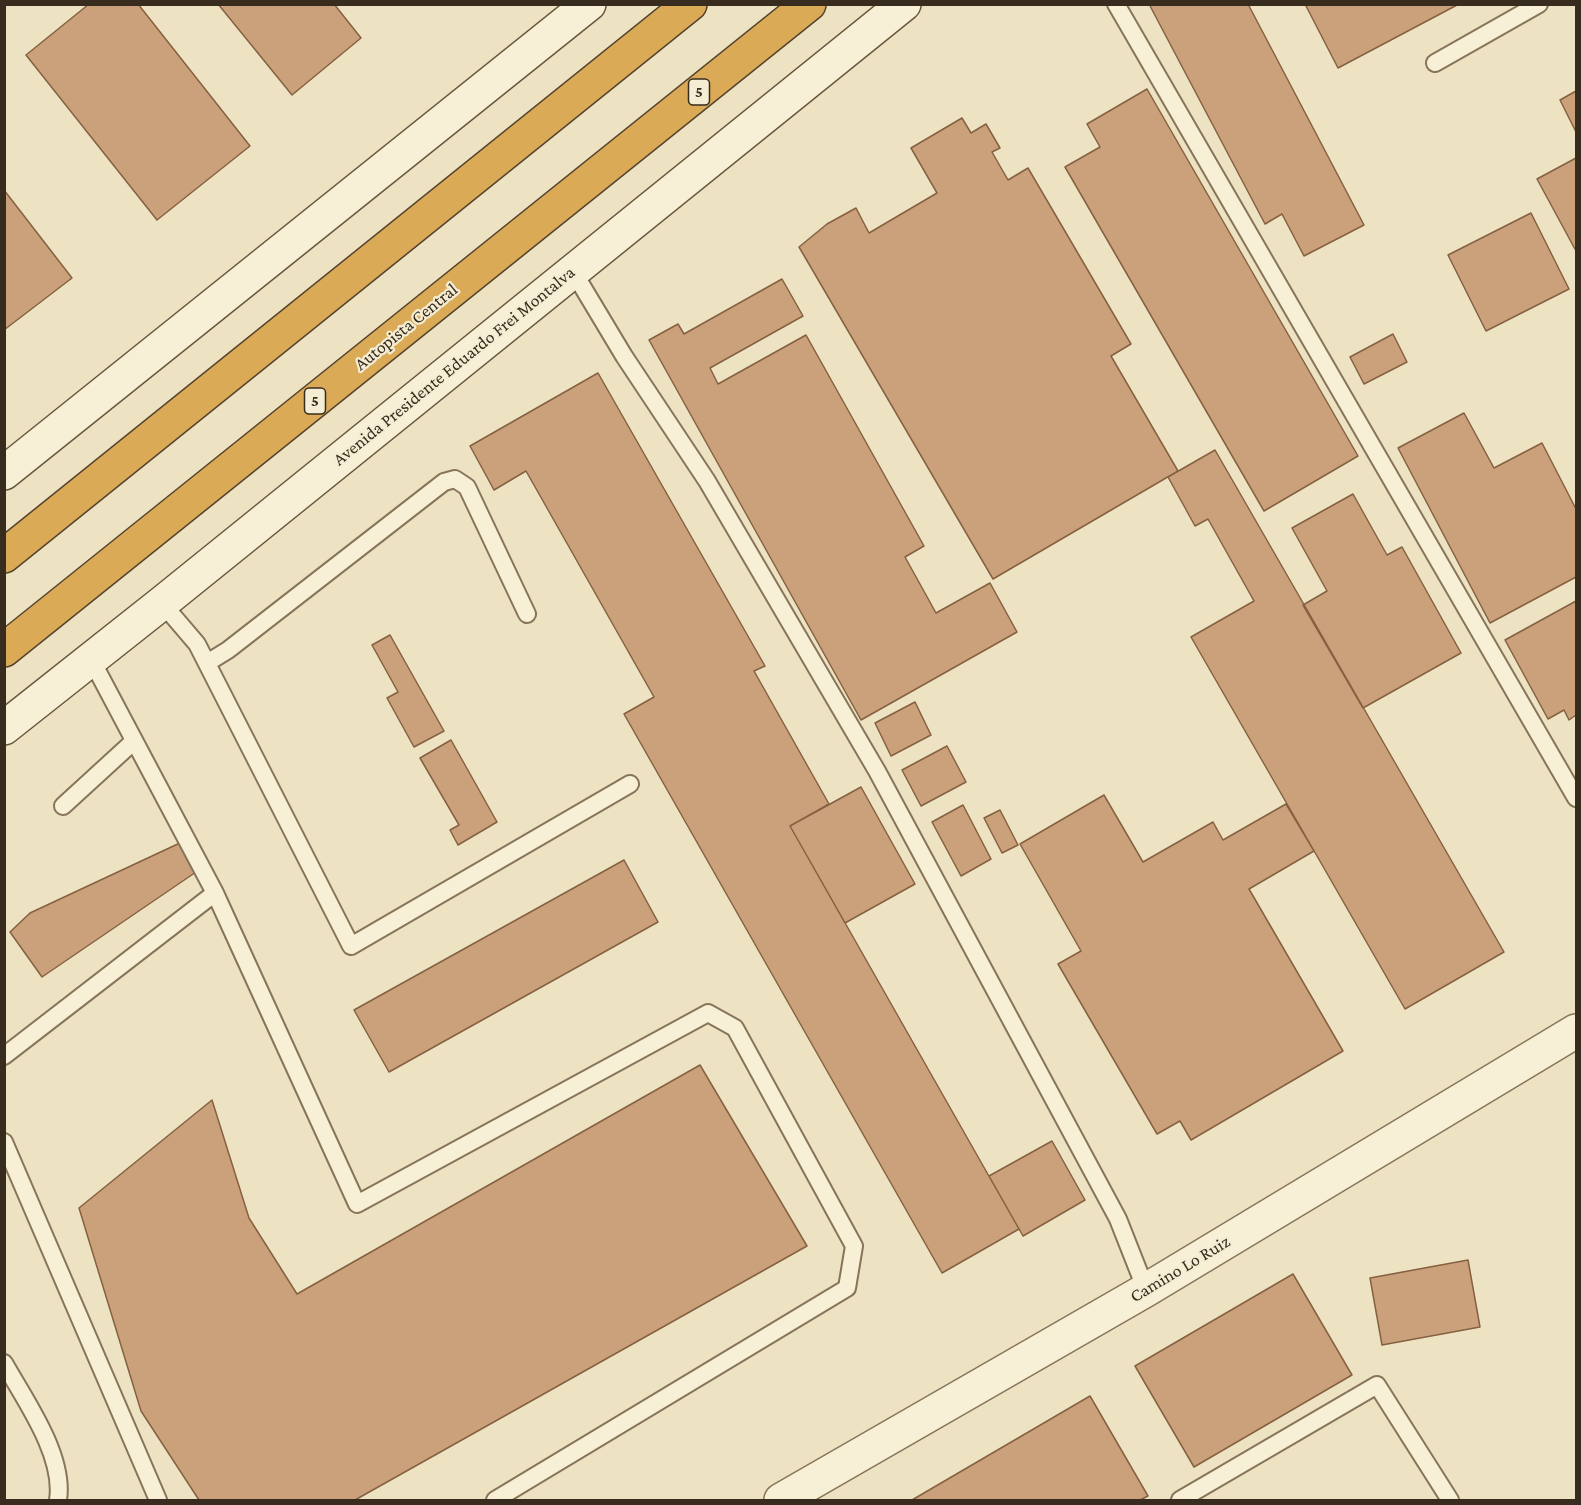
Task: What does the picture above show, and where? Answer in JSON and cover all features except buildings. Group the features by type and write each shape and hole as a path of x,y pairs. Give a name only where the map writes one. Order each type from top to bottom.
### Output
{"highway":[{"path":"4,556 690,4"},
{"name":"Autopista Central","path":"4,650 808,4"},
{"path":"4,660 39,622"}],"main road":[{"path":"4,473 589,4"},
{"name":"Avenida Presidente Eduardo Frei Montalva","path":"4,728 904,4"},
{"name":"Camino Lo Ruiz","path":"781,1500 1146,1290 1576,1031"}],"lane":[{"path":"1116,4 1575,794"},
{"path":"1435,63 1539,4"},
{"path":"573,271 624,356 707,481 878,771 1118,1219 1146,1290"},
{"path":"207,663 228,650 444,482 455,479 467,487 527,614"},
{"path":"162,603 197,644 351,946 630,784"},
{"path":"91,659 215,893 357,1204 708,1013 735,1028 854,1246 847,1288 495,1500"},
{"path":"63,806 134,741"},
{"path":"4,1056 215,893"},
{"path":"4,1142 158,1500"},
{"path":"4,1363 51,1450 58,1476 58,1500"},
{"path":"1180,1500 1377,1384 1450,1500"}]}
